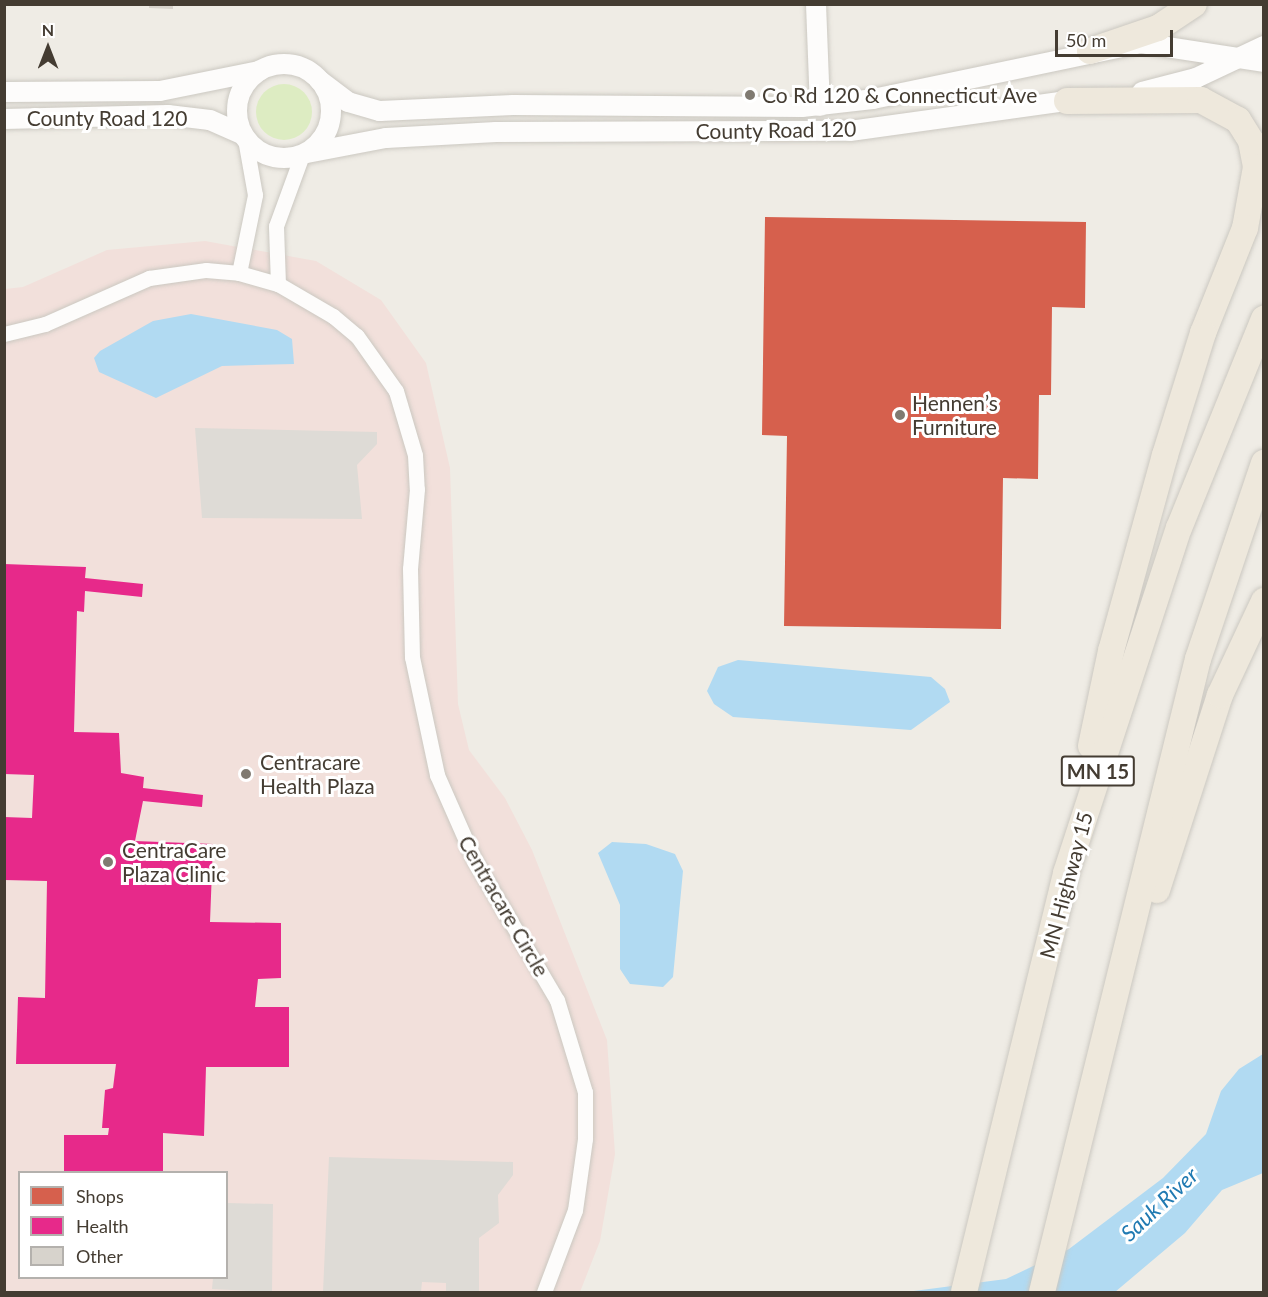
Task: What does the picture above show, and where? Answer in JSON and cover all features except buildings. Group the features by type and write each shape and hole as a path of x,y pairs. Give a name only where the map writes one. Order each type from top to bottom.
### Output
{"highway":[{"path":"1090,51 1158,28 1194,4"},
{"path":"1067,101 1168,98 1224,109 1246,132 1254,154 1254,185 1243,232"},
{"path":"1063,886 1111,651 1203,333 1263,184"},
{"name":"MN Highway 15","path":"964,1293 1063,886 1175,540 1263,319"},
{"name":"MN 15","path":"1042,1293 1079,1130 1198,659 1263,463"},
{"path":"1079,1130 1220,695 1263,601"}],"street":[{"path":"816,4 820,106"},
{"name":"County Road 120","path":"319,80 348,102 380,111 513,105 820,106 1090,51 1164,44 1263,62"},
{"name":"County Road 120","path":"304,154 386,138 496,132 849,131 1158,90 1263,46"},
{"path":"239,273 255,195 238,101 262,70 298,66 319,80 331,115 322,139 304,154 276,226 278,284"},
{"name":"County Road 120","path":"4,92 160,91 262,70"},
{"name":"County Road 120","path":"4,119 168,115 210,120 244,137"},
{"path":"244,137 277,158 304,154"},
{"name":"Centracare Circle","path":"4,334 45,324 149,278 206,270 239,273 278,284 357,336 396,391 416,466 410,569 412,657 437,775 475,861 557,1000 579,1060 585,1092 582,1172 575,1210 544,1293"}],"shaded area":[{"name":"Centracare Health Plaza","path":"205,241 316,261 381,300 426,363 450,468 458,704 469,750 505,798 532,850 607,1040 615,1154 600,1241 580,1292 5,1292 5,289 23,287 107,250"},
{"path":"195,428 377,432 377,444 357,465 362,519 202,518"},
{"path":"329,1157 513,1162 513,1175 498,1195 499,1223 479,1238 479,1292 446,1292 446,1283 422,1282 421,1292 323,1292"},
{"path":"228,1203 273,1204 272,1292 212,1289 213,1279 228,1279"}],"green space":[{"path":"284,84 295,86 304,92 310,101 312,112 310,123 304,132 295,138 284,140 273,138 264,132 258,123 256,112 258,101 264,92 273,86"}],"water":[{"path":"191,314 277,330 292,339 294,364 222,366 156,398 99,372 94,358 100,351 153,321"},
{"path":"738,660 931,677 945,689 950,702 911,730 733,717 714,704 707,691 718,667"},
{"path":"612,842 646,844 675,854 683,871 673,977 663,987 630,984 620,969 620,905 598,853"},
{"name":"Sauk River","path":"1263,1054 1263,1173 1222,1190 1185,1233 1115,1292 906,1292 1006,1279 1069,1249 1163,1178 1206,1134 1221,1091 1239,1069"}],"place":[{"name":"Co Rd 120 & Connecticut Ave","path":"750,95"},
{"name":"Hennen’s Furniture","path":"900,415"},
{"name":"Centracare Health Plaza","path":"246,774"},
{"name":"CentraCare Plaza Clinic","path":"108,862"}]}
